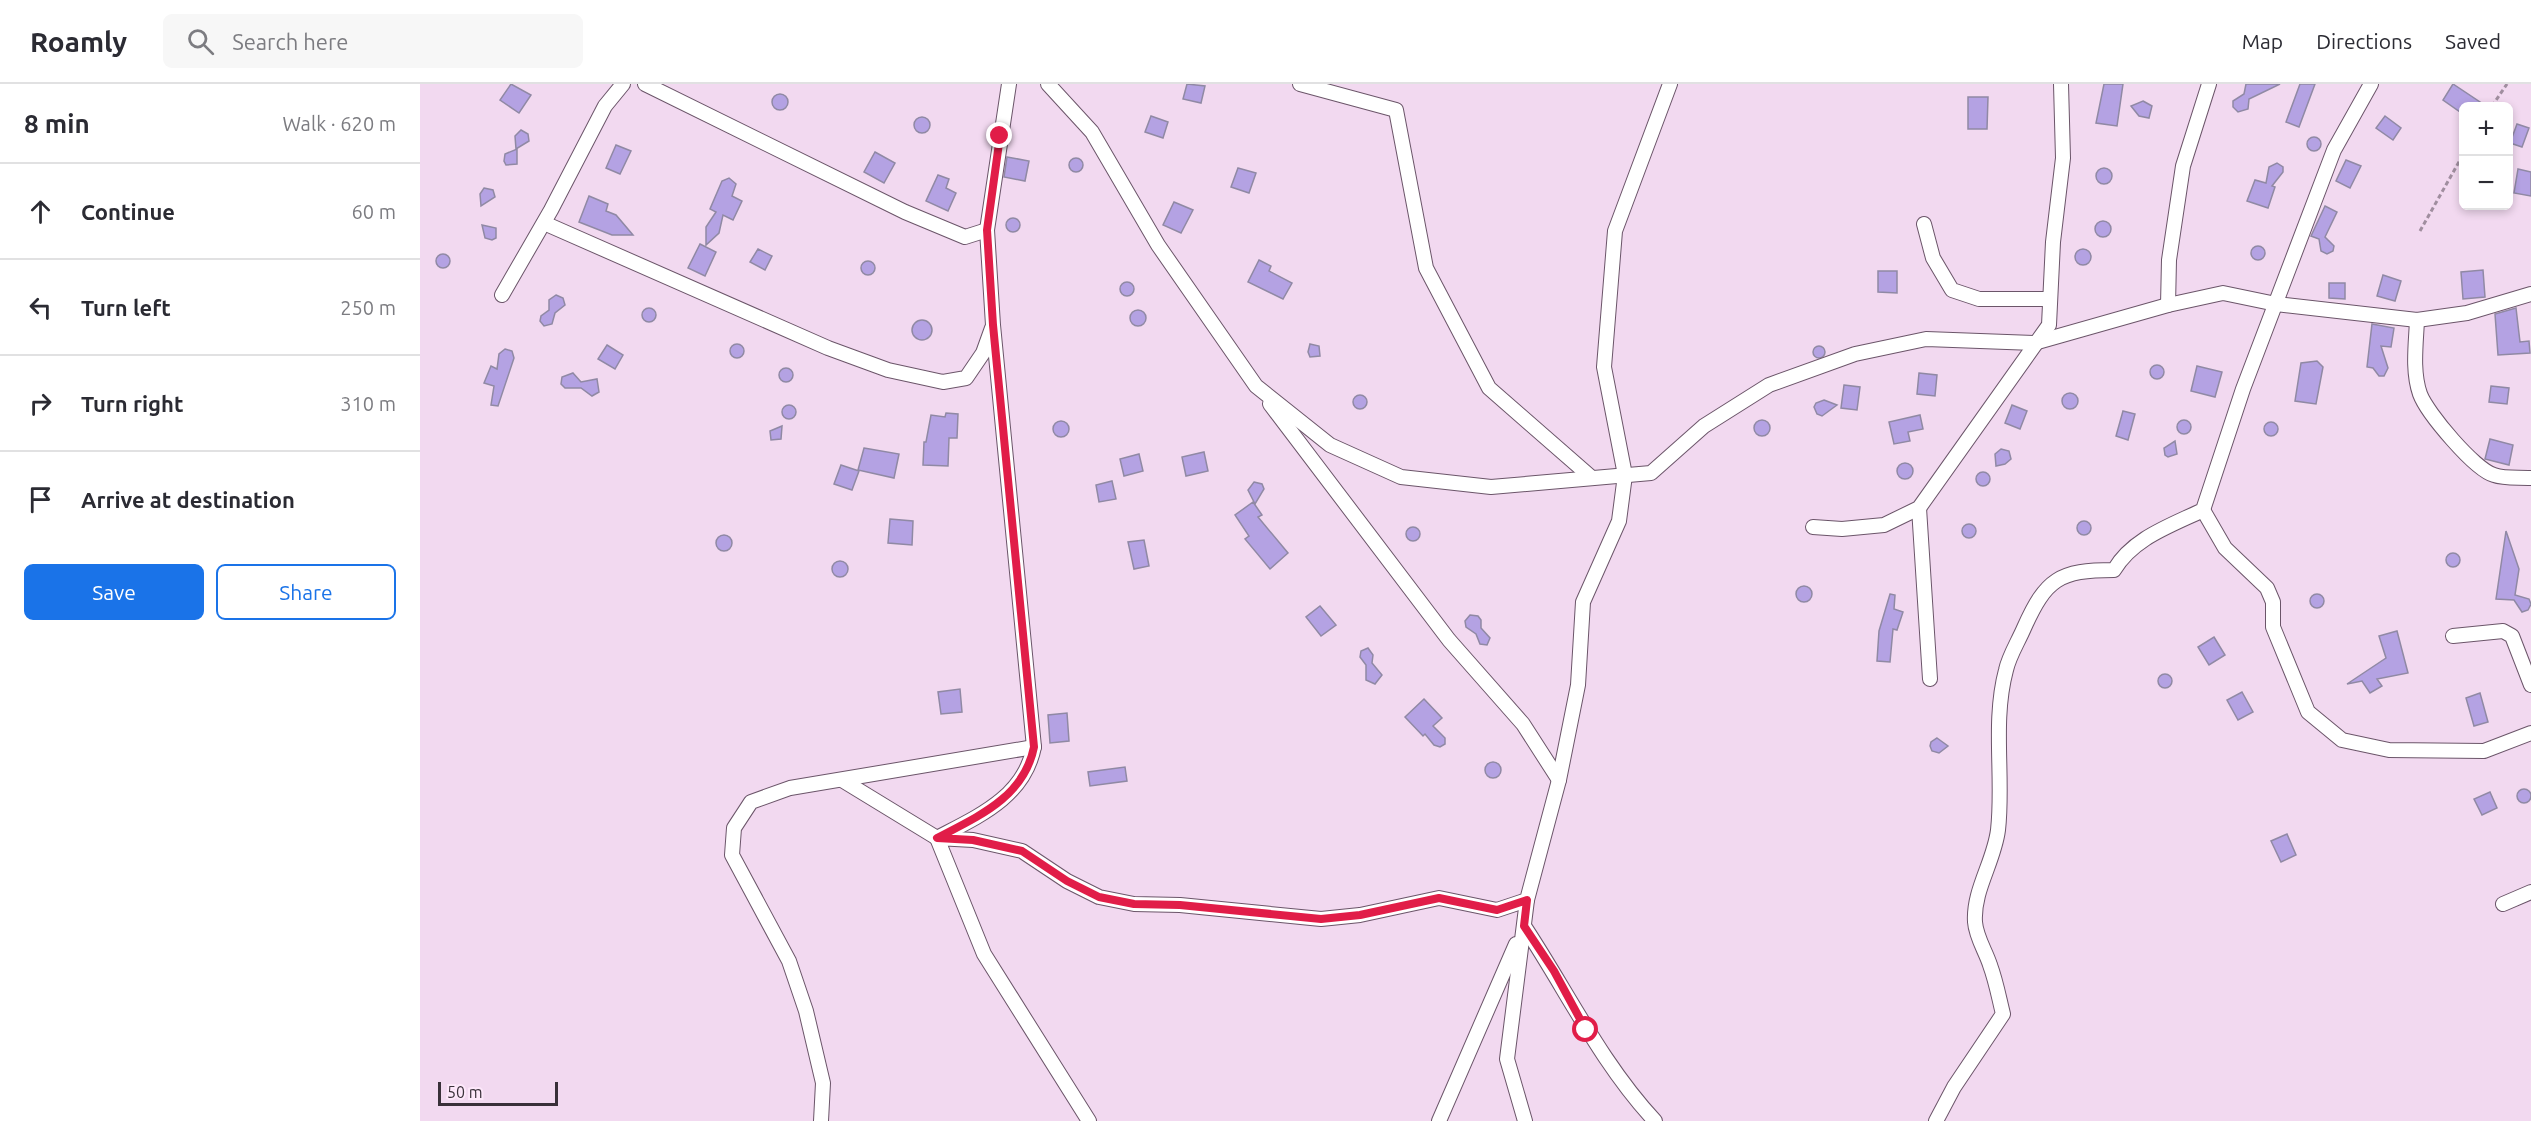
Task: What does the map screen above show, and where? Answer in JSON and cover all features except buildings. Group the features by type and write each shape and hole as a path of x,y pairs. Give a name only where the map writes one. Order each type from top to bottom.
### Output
{"street":[{"path":"502,296 544,223 605,106 623,84"},
{"path":"645,84 915,216 965,237 987,230"},
{"path":"937,838 975,818 1014,791 1030,765 1034,747 993,325 987,230 1009,84"},
{"path":"1048,84 1092,132 1158,245 1256,386 1449,640 1523,724 1559,780"},
{"path":"1300,84 1396,110 1426,268 1489,388 1592,478"},
{"path":"1525,1121 1507,1059 1527,900 1559,780 1578,685 1583,602 1619,521 1625,476 1604,367 1615,231 1670,84"},
{"path":"1813,527 1842,529 1884,525 1919,508 2034,343 2049,325 2053,242 2063,158 2061,84"},
{"path":"2168,305 2169,260 2183,166 2209,84"},
{"path":"1936,1121 1954,1087 2003,1014 1990,965 1975,923 1983,876 1995,853 1998,828 2000,701 2010,660 2037,598 2048,585 2064,576 2092,570 2114,570 2124,553 2154,533 2203,510 2242,389 2334,150 2371,84"},
{"path":"544,223 828,348 888,370 943,382 966,378 983,352 993,325"},
{"path":"1924,224 1933,258 1952,290 1979,299 2050,299"},
{"path":"1256,386 1330,445 1401,477 1491,487 1651,473 1704,426 1769,386 1855,354 1926,339 2034,343 2168,305 2223,293 2276,304 2417,320 2467,313 2531,294"},
{"path":"2417,320 2415,369 2421,395 2432,412 2474,464 2494,475 2531,478"},
{"path":"1919,508 1930,679"},
{"path":"2203,510 2225,548 2267,588 2273,602 2273,627 2308,712 2342,740 2389,750 2484,751 2531,733"},
{"path":"2453,636 2503,631 2512,636 2531,685"},
{"path":"821,1121 823,1083 806,1011 789,961 732,855 734,828 751,802 790,788 1034,747"},
{"path":"842,780 937,838 973,840 1022,851 1067,881 1099,897 1134,904 1180,905 1321,919 1360,915 1439,898 1497,910 1527,900"},
{"path":"937,838 984,954 1089,1121"},
{"path":"2503,904 2531,892"},
{"path":"1439,1121 1524,926"},
{"path":"1524,926 1554,971 1586,1030 1655,1121"}],"path":[{"path":"2495,102 2507,84"},
{"path":"2420,231 2461,156"}],"route":[{"path":"1000,136 987,230 993,325 1034,747 1030,765 1014,791 975,818 937,838 973,840 1022,851 1067,881 1099,897 1134,904 1180,905 1280,917 1321,919 1360,915 1439,898 1497,910 1527,900 1524,926 1554,971 1586,1030"}]}
